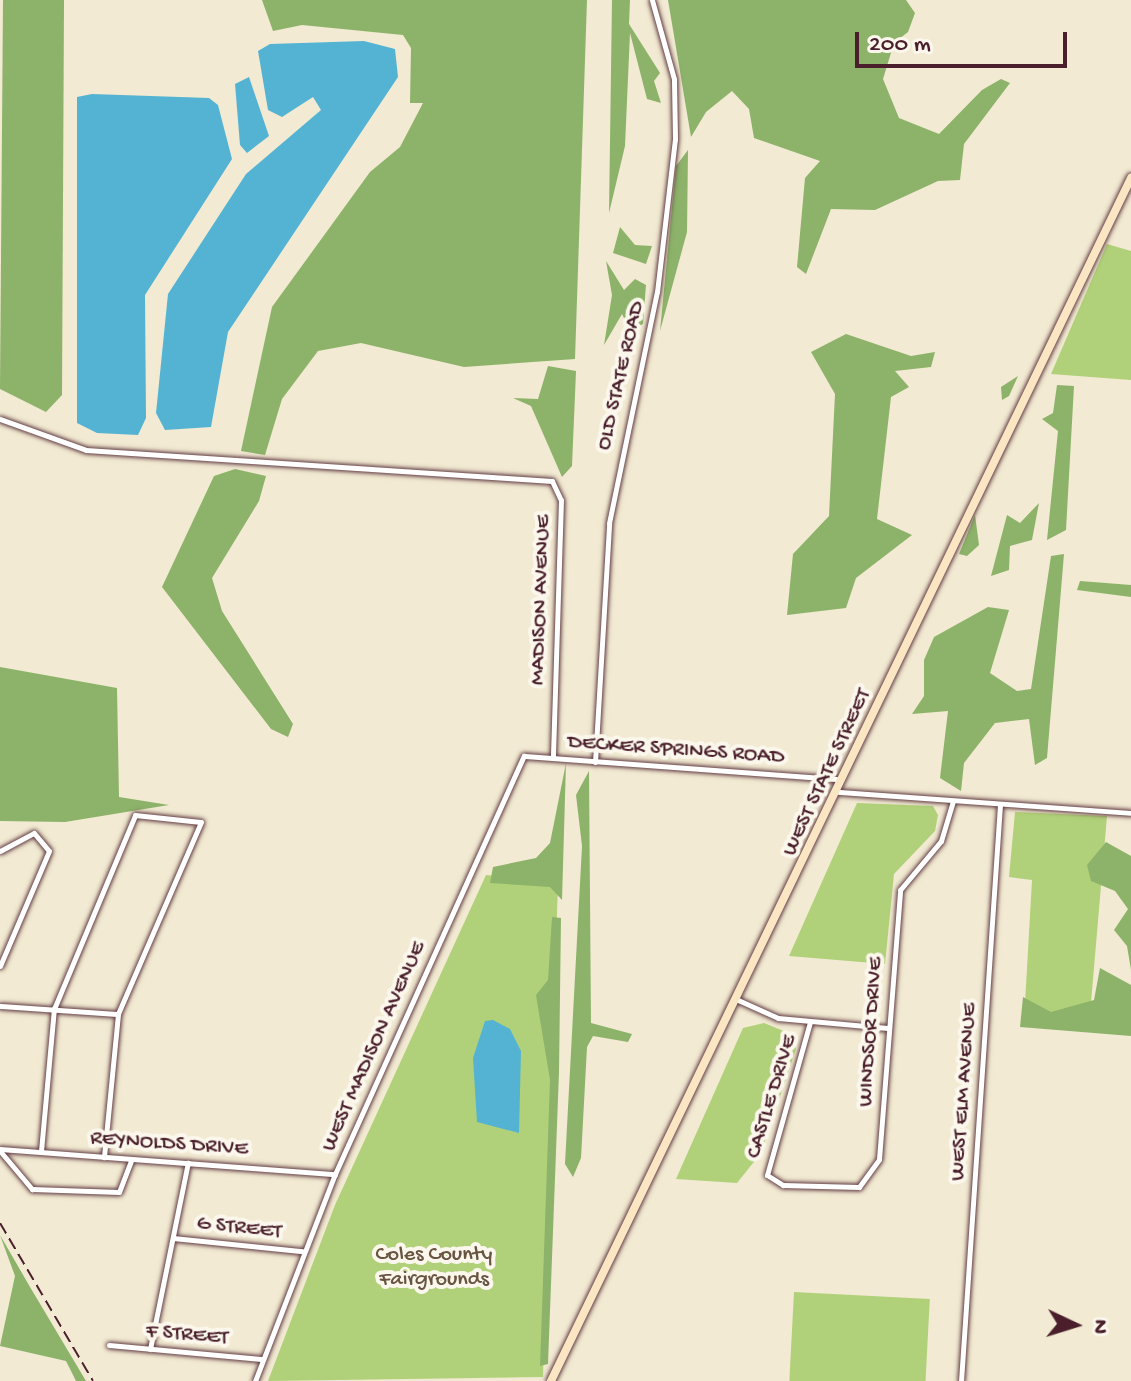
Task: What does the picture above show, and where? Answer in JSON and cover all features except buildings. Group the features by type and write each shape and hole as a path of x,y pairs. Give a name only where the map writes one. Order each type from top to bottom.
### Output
{"street":[{"name":"OLD STATE ROAD","path":"595,762 611,511 657,292 676,129 674,79 652,0"},
{"name":"WEST STATE STREET","path":"551,1381 845,780 1131,178"},
{"name":"MADISON AVENUE","path":"0,419 86,450 540,476 559,490 553,758"},
{"name":"WEST MADISON AVENUE","path":"255,1381 302,1251 335,1174 524,756 553,758"},
{"name":"DECKER SPRINGS ROAD","path":"553,758 845,780"},
{"path":"839,792 1131,813"},
{"name":"WINDSOR DRIVE","path":"771,1180 846,1189 871,1179 879,1159 900,890 941,841 953,801"},
{"name":"WEST ELM AVENUE","path":"961,1381 1000,804"},
{"path":"41,1151 54,1009 135,815 201,822 118,1014 104,1157"},
{"path":"0,851 34,833 49,851 0,966"},
{"path":"738,1000 778,1018 888,1028"},
{"path":"0,1006 118,1014"},
{"name":"CASTLE DRIVE","path":"771,1180 767,1168 810,1022"},
{"name":"REYNOLDS DRIVE","path":"0,1150 335,1174"},
{"path":"0,1150 32,1189 119,1192 131,1160"},
{"path":"150,1349 188,1163"},
{"name":"G STREET","path":"173,1238 302,1251"},
{"name":"F STREET","path":"109,1345 261,1359"}],"green space":[{"path":"3,0 64,0 62,395 46,412 0,389"},
{"path":"262,0 587,0 575,359 464,367 361,343 318,351 282,399 265,455 241,451 272,307 370,172 400,147 423,103 410,103 411,48 403,35 302,25 273,31"},
{"path":"612,0 630,0 629,24 660,73 654,81 661,103 647,99 630,33 625,146 609,213"},
{"path":"668,0 906,0 915,13 908,32 894,43 883,79 899,118 939,134 982,90 1001,79 1010,83 964,144 960,180 938,181 875,210 831,209 806,274 797,267 805,178 820,161 754,138 749,109 732,91 706,112 691,137"},
{"path":"688,150 687,232 660,331 676,166"},
{"path":"620,227 635,245 652,246 646,264 613,253"},
{"path":"1107,244 1131,251 1131,380 1051,374"},
{"path":"606,261 624,290 635,279 646,285 643,324 630,330 622,314 604,345 612,295"},
{"path":"846,334 911,356 935,352 931,367 895,371 909,387 891,397 877,519 912,535 856,578 846,608 787,615 793,554 829,516 835,394 811,352"},
{"path":"548,366 576,371 572,466 562,477 531,406 513,398 538,399"},
{"path":"1018,376 1009,396 1002,400 1001,387"},
{"path":"1057,385 1074,386 1066,530 1047,540 1058,431 1042,419 1053,413"},
{"path":"235,469 266,476 259,501 212,578 222,611 293,724 288,737 271,729 162,587 214,476"},
{"path":"1039,503 1032,540 1010,546 1009,570 991,576 1007,515 1020,523"},
{"path":"975,515 979,545 967,556 959,554"},
{"path":"1064,554 1047,758 1035,765 1029,719 995,723 964,763 961,791 940,778 948,711 912,714 924,696 924,660 934,637 988,607 1009,610 990,673 1017,691 1031,689 1051,556"},
{"path":"1080,581 1131,585 1131,597 1077,590"},
{"path":"0,667 117,688 119,797 169,805 65,822 0,821"},
{"path":"566,763 562,900 550,887 490,883 493,867 536,858 550,843"},
{"path":"589,771 591,1023 632,1034 628,1042 593,1036 587,1047 581,1158 573,1177 565,1164 582,846 576,795"},
{"path":"857,803 933,806 938,815 935,831 894,874 885,964 789,956"},
{"path":"1015,812 1107,816 1089,1026 1024,1021 1032,880 1009,877"},
{"path":"1106,842 1131,856 1131,970 1127,946 1114,930 1128,909 1115,891 1091,881 1087,865"},
{"name":"Coles County Fairgrounds","path":"486,875 558,882 543,1377 268,1381 335,1205"},
{"path":"552,917 561,918 559,1072 548,1364 540,1366 550,1080 536,995 548,980"},
{"path":"1100,968 1131,985 1131,1036 1020,1027 1023,997 1051,1012 1094,1000"},
{"path":"764,1023 791,1034 796,1049 761,1153 737,1183 676,1179 743,1028"},
{"path":"0,1235 86,1381 76,1381 66,1361 0,1346 15,1276"},
{"path":"794,1292 930,1299 926,1381 789,1381"}],"water":[{"path":"364,41 395,49 398,77 228,332 211,427 165,430 156,413 168,294 246,174 321,110 313,97 282,117 268,110 258,51 270,44"},
{"path":"249,77 269,136 247,153 240,145 235,84"},
{"path":"92,94 209,98 218,105 232,159 145,295 146,418 138,435 97,433 77,423 77,97"},
{"path":"493,1020 510,1029 521,1051 519,1133 477,1122 473,1058 485,1021"}],"railway":[{"path":"0,1223 93,1381"}]}
